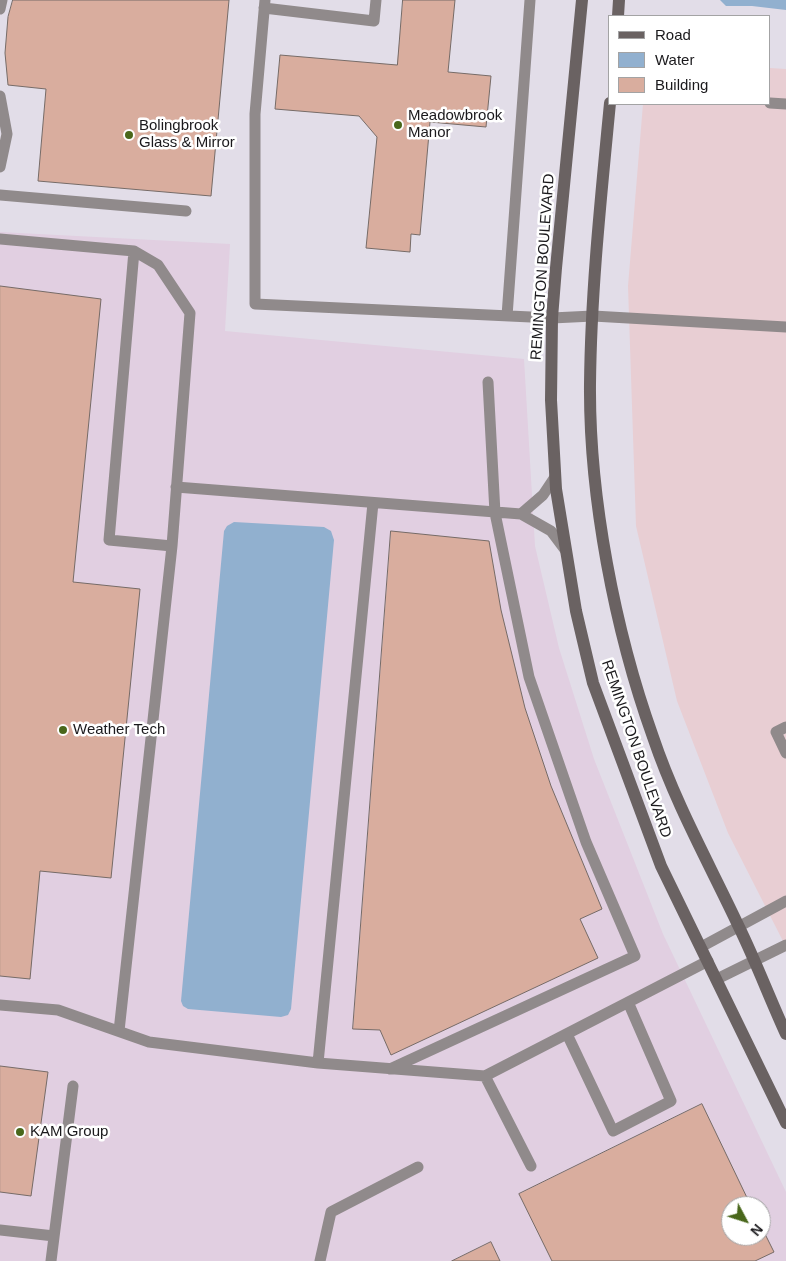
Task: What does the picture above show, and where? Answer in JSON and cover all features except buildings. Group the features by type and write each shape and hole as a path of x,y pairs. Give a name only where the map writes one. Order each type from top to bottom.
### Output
{"street":[{"name":"REMINGTON BOULEVARD","path":"582,0 552,318 551,400 555,477 576,611 593,683 661,866 786,1123"},
{"path":"618,15 619,0"},
{"name":"REMINGTON BOULEVARD","path":"610,105 595,264 590,386 595,478 604,547 627,649 652,736 684,817 755,961 786,1034"}],"lane":[{"path":"0,8 2,0"},
{"path":"376,0 374,21 265,4 255,114 255,304 552,318 593,316 786,327"},
{"path":"507,316 530,0"},
{"path":"0,96 7,134 0,167"},
{"path":"771,103 786,104"},
{"path":"0,195 186,211"},
{"path":"0,239 134,251 158,265 190,313 172,546 119,1031"},
{"path":"134,251 109,540 172,546"},
{"path":"390,1069 635,956 586,842 529,677 495,513 488,382"},
{"path":"521,514 543,495 555,477"},
{"path":"176,487 521,514 551,531 566,551"},
{"path":"318,1063 373,503"},
{"path":"786,727 776,732 786,753"},
{"path":"701,947 738,925 786,901"},
{"path":"717,979 786,945"},
{"path":"0,1005 58,1010 149,1042 318,1063 485,1076 708,961"},
{"path":"567,1034 613,1131 671,1101 628,1002"},
{"path":"485,1076 530,1166"},
{"path":"51,1261 73,1086"},
{"path":"320,1261 331,1212 418,1167"},
{"path":"0,1230 54,1236"}],"shaded area":[{"path":"771,68 786,69 786,947 728,833 677,701 636,526 628,286 643,105 771,105"},
{"path":"0,232 230,244 225,331 524,359 535,546 559,648 594,759 663,934 786,1192 786,1261 0,1261"}],"water":[{"path":"720,0 786,0 786,10 752,6 726,6"},
{"path":"234,522 324,527 331,531 334,540 291,1009 288,1015 281,1017 188,1009 183,1006 181,1001 224,531 227,526"}],"place":[{"name":"Meadowbrook Manor","path":"398,125"},
{"name":"Bolingbrook Glass & Mirror","path":"129,135"},
{"name":"Weather Tech","path":"63,730"},
{"name":"KAM Group","path":"20,1132"}]}
